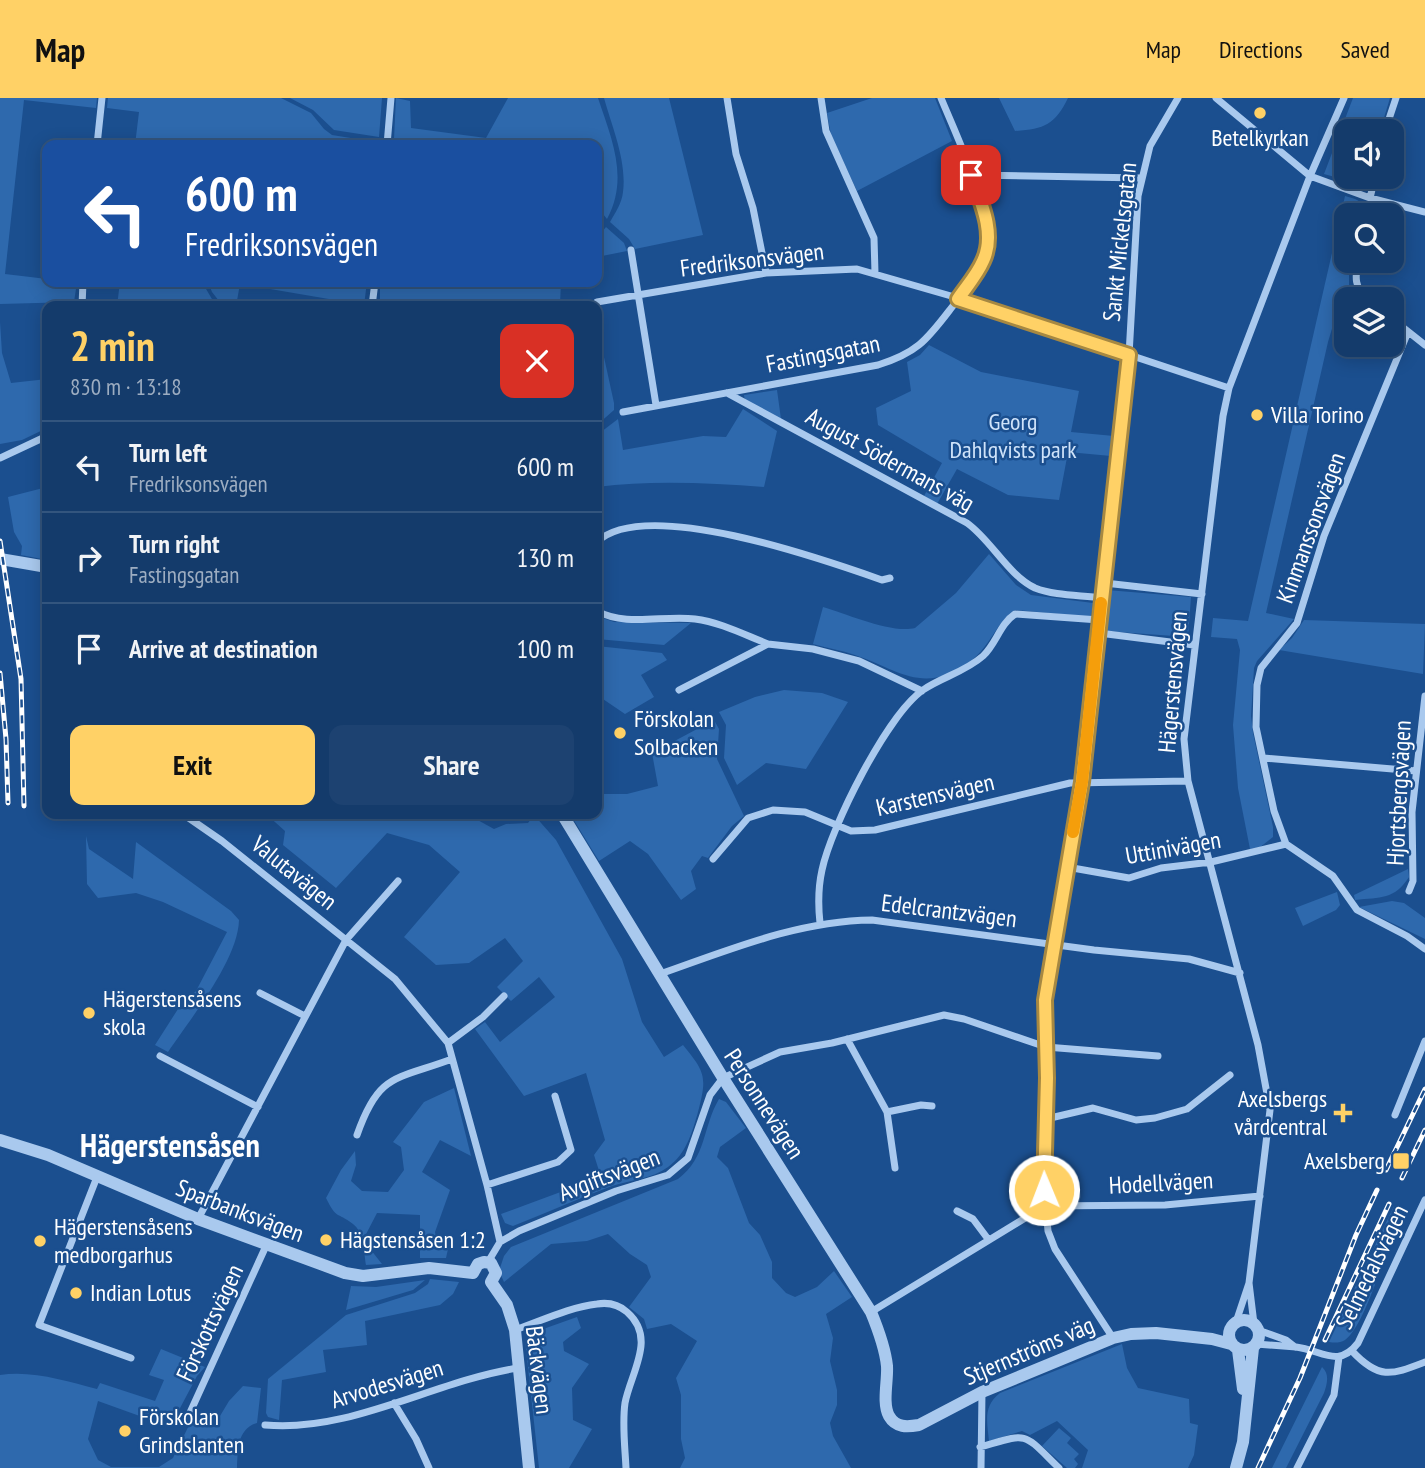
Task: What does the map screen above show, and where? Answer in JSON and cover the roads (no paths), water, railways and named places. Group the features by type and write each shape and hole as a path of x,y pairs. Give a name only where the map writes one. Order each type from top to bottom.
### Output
{"street":[{"path":"98,140 102,98"},
{"path":"387,140 391,98"},
{"path":"727,98 736,154 753,208 766,273"},
{"path":"821,98 826,131 874,238 875,273"},
{"name":"Fastingsgatan","path":"623,412 878,365 904,357 926,340 980,268 988,241 983,208 941,98"},
{"name":"Sankt Mickelsgatan","path":"1113,1338 1051,1242 1045,1206 1043,1165 1046,1119 1045,1000 1082,782 1129,355 1141,178 1156,135 1178,98"},
{"path":"1216,98 1310,176 1370,198 1425,212"},
{"name":"Hägerstensvägen","path":"1234,1324 1249,1283 1270,1110 1265,1072 1188,781 1184,739 1223,416 1229,388 1310,176 1344,98"},
{"path":"1389,119 1396,98"},
{"path":"971,175 1141,178"},
{"path":"1369,203 1372,189"},
{"path":"631,250 656,405"},
{"name":"Fredriksonsvägen","path":"602,301 766,273 857,269 958,299 1229,388"},
{"path":"1404,329 1425,345"},
{"name":"Kinmanssonsvägen","path":"1286,844 1274,811 1256,727 1258,675 1265,661 1297,623 1324,536 1408,332"},
{"name":"August Södermans väg","path":"727,393 967,523 982,535 1022,579 1034,587 1045,591 1102,598"},
{"path":"0,458 42,438"},
{"path":"602,538 624,528 648,526 697,531 766,542 882,580 890,578"},
{"path":"0,559 42,566"},
{"path":"1105,583 1202,594"},
{"path":"602,613 614,618 706,621 768,644 813,649 859,661 922,691"},
{"path":"820,923 819,882 836,825 895,720 922,691 959,673 988,651 1009,618 1015,614 1099,620"},
{"path":"1099,633 1194,645"},
{"path":"679,690 768,644"},
{"name":"Hjortsbergsvägen","path":"1409,891 1413,881 1412,826 1425,696"},
{"path":"1264,758 1416,771"},
{"name":"Karstensvägen","path":"713,859 748,818 763,812 795,810 815,815 851,831 894,827 1082,782 1188,781"},
{"name":"Valutavägen","path":"190,819 222,841 395,979 448,1043 500,1242"},
{"name":"Personnevägen","path":"565,819 659,975 871,1312 887,1365 887,1412 898,1425"},
{"path":"1286,844 1333,876 1357,910 1407,936 1425,949"},
{"name":"Uttinivägen","path":"1067,867 1123,878 1161,868 1211,862 1286,844"},
{"name":"Valutavägen","path":"346,940 398,881"},
{"name":"Edelcrantzvägen","path":"659,975 820,923 852,920 882,921 1189,959 1240,972"},
{"path":"198,1219 346,940"},
{"path":"260,993 305,1016"},
{"path":"448,1043 483,1017 504,996"},
{"path":"723,1078 780,1052 944,1015 964,1019 1046,1047 1158,1056"},
{"path":"847,1039 887,1112 895,1168"},
{"path":"1395,1115 1425,1041"},
{"path":"160,1056 258,1107"},
{"path":"357,1135 369,1104 376,1093 388,1083 403,1075 452,1059"},
{"path":"1046,1119 1093,1108 1136,1120 1156,1118 1187,1109 1230,1075"},
{"name":"Avgiftsvägen","path":"500,1242 519,1231 616,1191 668,1175 678,1168 688,1158 710,1096 723,1078"},
{"path":"487,1185 558,1162 571,1150 555,1096"},
{"path":"887,1112 921,1105 932,1106"},
{"name":"Sparbanksvägen","path":"0,1140 48,1155 266,1246 351,1275 429,1268 473,1273"},
{"path":"97,1177 39,1325 131,1358"},
{"name":"Hodellvägen","path":"1045,1206 1146,1206 1260,1196"},
{"name":"Selmedalsvägen","path":"1352,1351 1359,1343 1425,1200"},
{"path":"871,1312 1045,1206"},
{"path":"957,1211 973,1219 988,1239"},
{"path":"488,1262 495,1269 495,1276 491,1282 481,1284 475,1280 473,1273 478,1264 488,1262 500,1242"},
{"name":"Förskottsvägen","path":"188,1417 266,1246"},
{"name":"Bäckvägen","path":"491,1282 507,1305 515,1331 529,1468"},
{"name":"Hägerstensvägen","path":"1249,1283 1256,1327"},
{"path":"515,1331 599,1303 615,1304 632,1316 642,1334 642,1347 625,1403 626,1468"},
{"path":"1246,1403 1235,1347 1228,1336 1234,1324 1247,1320 1296,1347"},
{"name":"Stjernströms väg","path":"1181,1334 1222,1329 1234,1324"},
{"path":"1236,1468 1243,1441 1255,1346 1260,1337 1256,1327"},
{"name":"Stjernströms väg","path":"898,1425 919,1425 982,1392 1113,1338 1144,1333 1181,1334 1220,1340 1235,1347"},
{"path":"1235,1347 1246,1351 1255,1346 1296,1347 1339,1357 1352,1351 1380,1373 1394,1374 1425,1362"},
{"path":"1297,1468 1334,1395 1339,1357"},
{"name":"Arvodesvägen","path":"265,1425 284,1427 321,1424 483,1374 518,1368"},
{"path":"981,1468 982,1392"},
{"path":"394,1403 416,1439 429,1468"},
{"path":"980,1447 1021,1435 1028,1438 1059,1468"}],"railway":[{"path":"0,541 21,679 24,806"},
{"path":"0,673 8,803"},
{"path":"1386,1170 1425,1089"},
{"path":"1402,1178 1425,1130"},
{"path":"1258,1468 1300,1378 1356,1235 1377,1190"},
{"path":"1325,1340 1389,1204"}],"place":[{"name":"Betelkyrkan","path":"1260,113"},
{"name":"Villa Torino","path":"1257,415"},
{"name":"Förskolan Solbacken","path":"620,733"},
{"name":"Hägerstensåsens skola","path":"89,1013"},
{"name":"Axelsbergs vårdcentral","path":"1343,1113"},
{"name":"Axelsberg","path":"1401,1161"},
{"name":"Hägstensåsen 1:2","path":"326,1240"},
{"name":"Hägerstensåsens medborgarhus","path":"40,1241"},
{"name":"Indian Lotus","path":"76,1293"},
{"name":"Förskolan Grindslanten","path":"125,1431"}],"district":[{"name":"Hägerstensåsen","path":"170,1146"}],"park label":[{"name":"Georg Dahlqvists park","path":"1013,436"}]}
